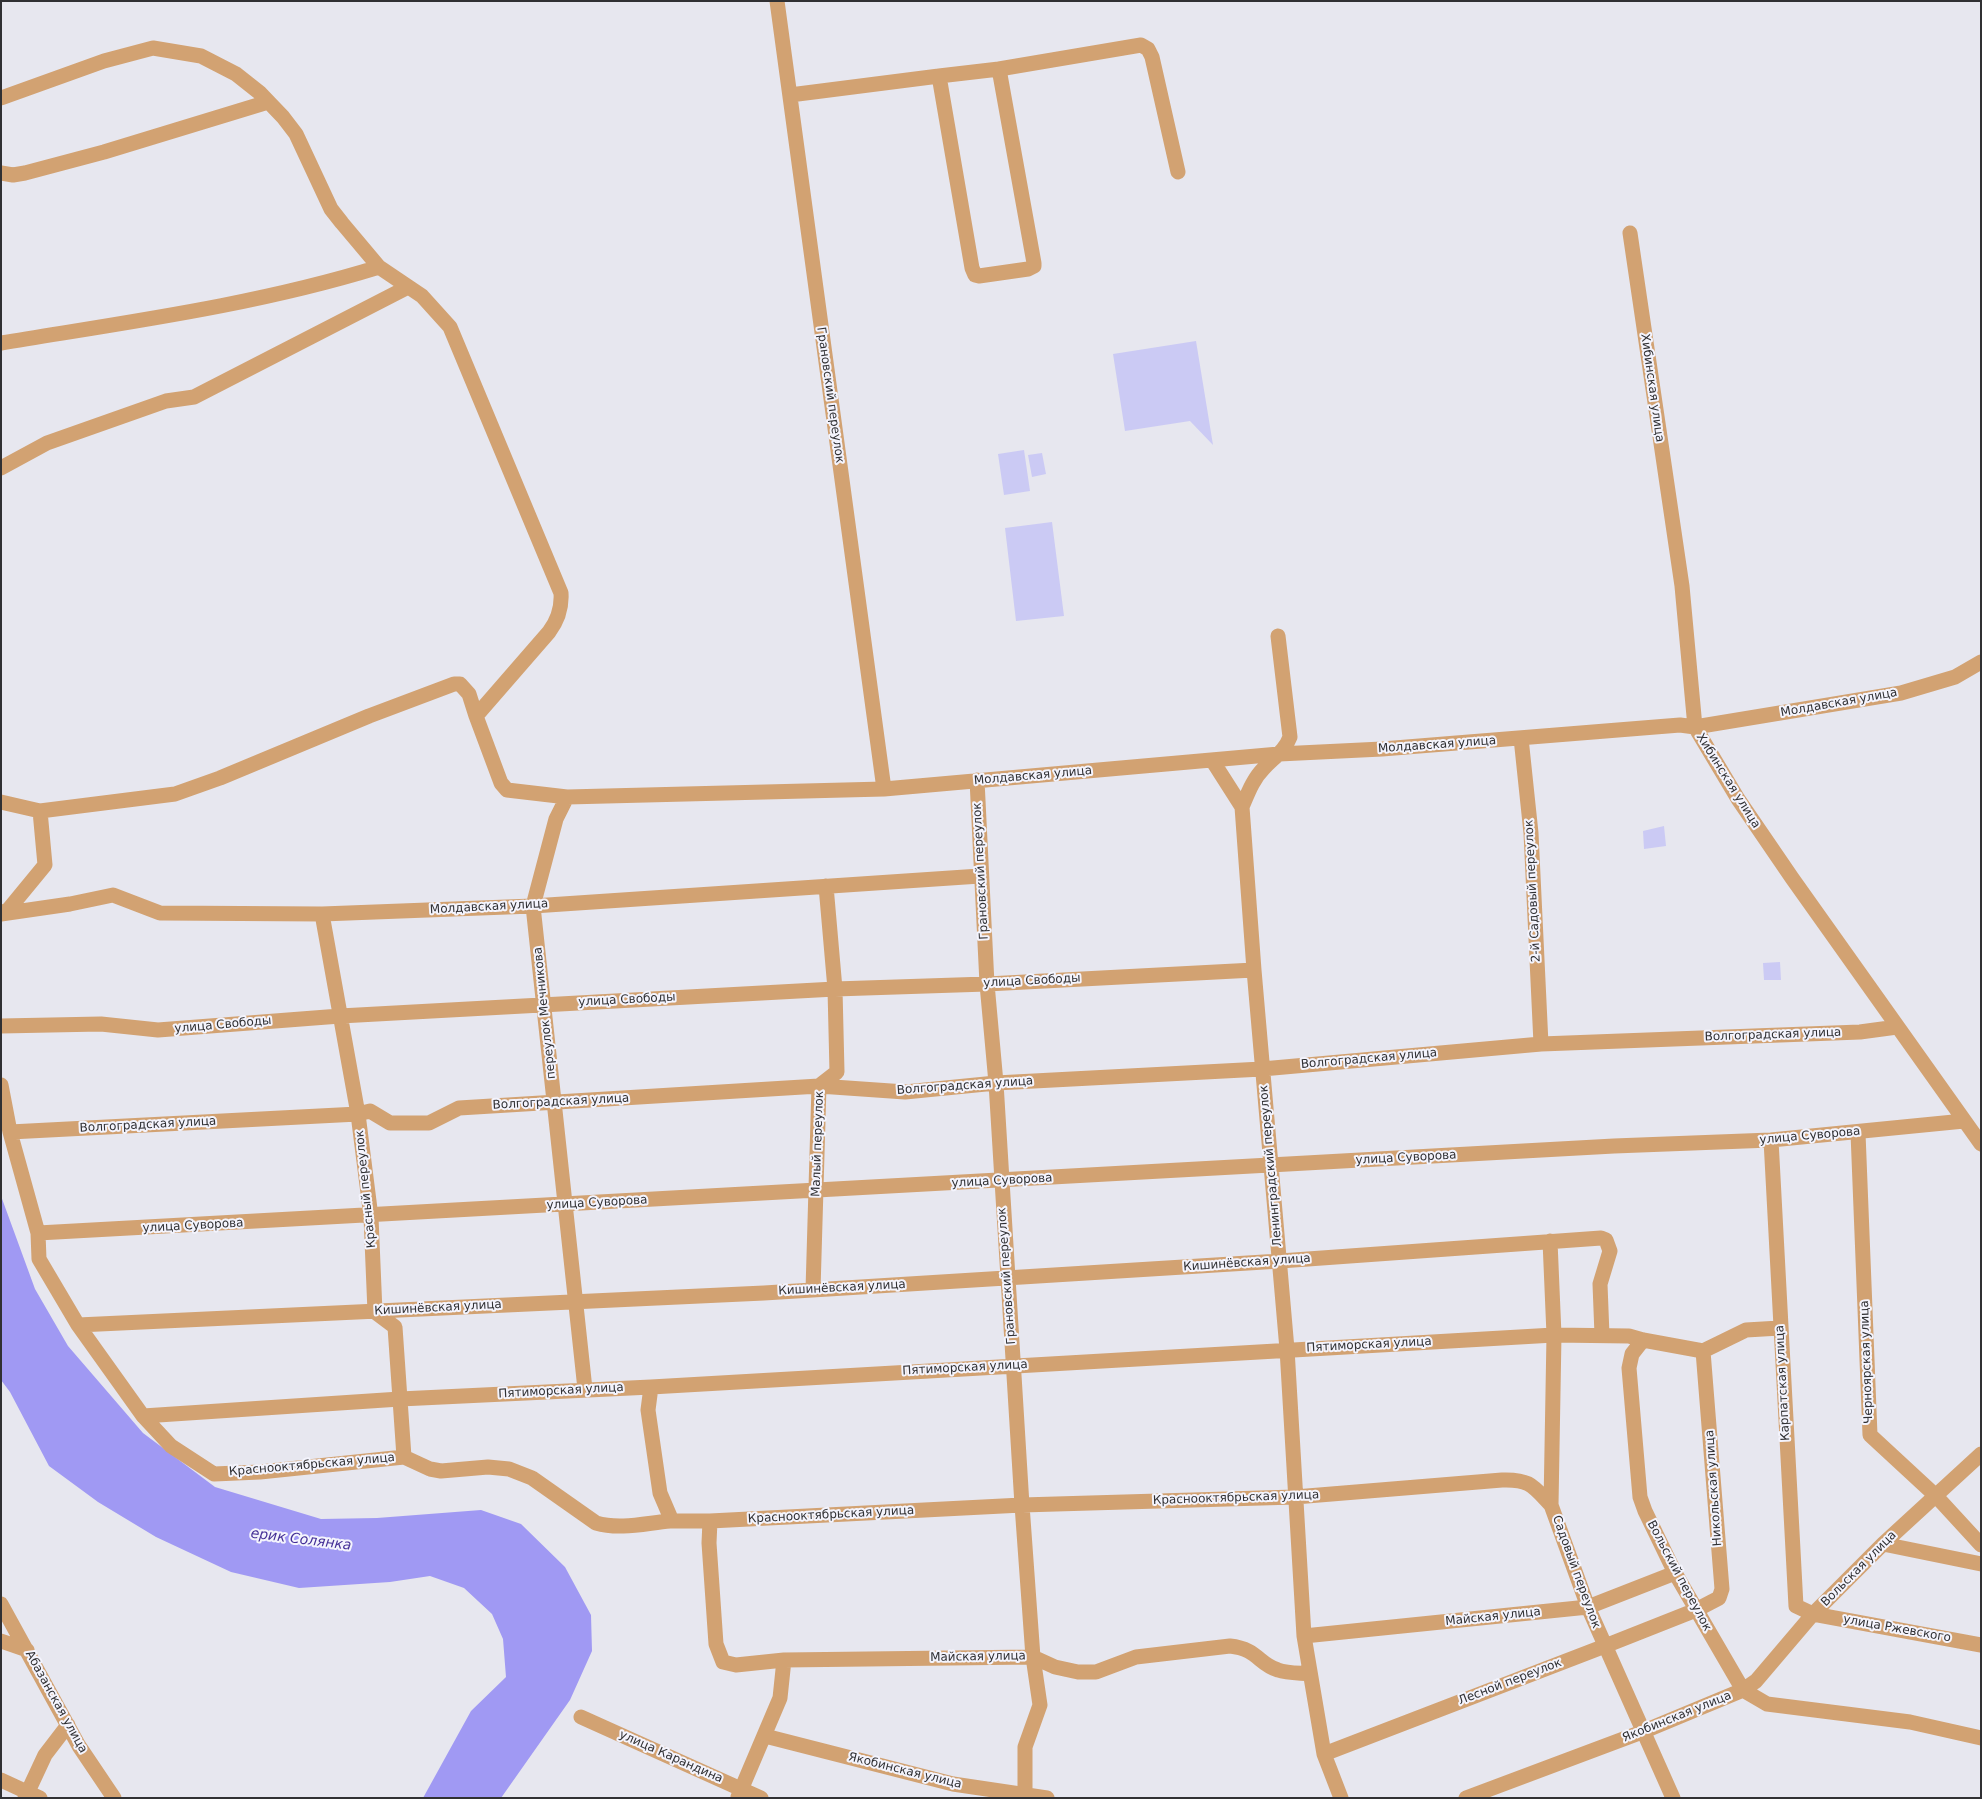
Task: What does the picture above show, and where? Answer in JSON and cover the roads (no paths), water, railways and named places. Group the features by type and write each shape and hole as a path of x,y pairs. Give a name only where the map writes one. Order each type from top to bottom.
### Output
{"street":[{"name":"Грановский переулок","path":"777,1 884,789"},
{"path":"790,95 998,69 1141,45 1145,46 1152,57 1178,172"},
{"path":"1,98 104,61 153,48 201,56 236,74 260,93 283,117 296,134 332,209 379,267 422,296 450,327 561,593 562,604 555,624 476,716"},
{"path":"939,76 972,268 975,275 982,276 1028,269 1034,266 998,69"},
{"path":"1,173 13,175 26,173 104,152 268,102"},
{"name":"Хибинская улица","path":"1630,232 1682,586 1695,728 1738,799 1896,1027 1981,1144"},
{"path":"1,343 228,306 338,280 379,267"},
{"path":"1,468 47,443 166,401 194,397 408,287"},
{"name":"Ленинградский переулок","path":"1278,636 1290,737 1279,754 1264,768 1251,785 1242,807 1262,1069 1287,1349 1304,1636 1324,1754 1341,1798"},
{"name":"Молдавская улица","path":"476,716 501,783 507,790 568,798 884,789 1279,754 1382,749 1680,725 1695,728 1901,693 1955,677 1981,662"},
{"path":"1,802 40,811 175,794 220,778 369,716 454,684 460,684 465,688 469,694 476,716"},
{"name":"2-й Садовый переулок","path":"1521,738 1530,833 1541,1044"},
{"path":"1212,760 1242,807"},
{"name":"Грановский переулок","path":"976,780 980,876 996,1083 1000,1181 1008,1278 1012,1366 1033,1657 1040,1705 1026,1747 1026,1797"},
{"path":"533,906 556,819 568,798"},
{"path":"1,914 8,910 45,865 40,811"},
{"name":"Молдавская улица","path":"1,914 112,895 160,913 322,914 533,906 980,876"},
{"name":"Малый переулок","path":"813,1290 819,1086 837,1072 835,989 826,886"},
{"name":"переулок Мечникова","path":"533,906 585,1389"},
{"path":"1,924 18,912"},
{"name":"Красный переулок","path":"322,914 358,1114 371,1217 375,1312"},
{"name":"улица Свободы","path":"1,1026 101,1024 158,1030 340,1016 835,989 987,984 1254,970"},
{"name":"Волгоградская улица","path":"10,1132 358,1114 370,1111 390,1123 429,1123 460,1108 819,1086 905,1092 996,1083 1262,1069 1541,1044 1860,1032 1896,1027"},
{"name":"Краснооктябрьская улица","path":"1,1085 10,1132 38,1233 39,1259 78,1325 143,1416 171,1446 214,1474 260,1472 404,1457 430,1469 441,1471 508,1468 520,1472 548,1488 596,1523 605,1526 672,1521 710,1521 1022,1505 1295,1497 1516,1479 1529,1483 1552,1505"},
{"name":"улица Суворова","path":"38,1233 371,1217 565,1204 1614,1146 1771,1140 1858,1133 1964,1121"},
{"name":"Черноярская улица","path":"1858,1133 1870,1435 1936,1496 1981,1545"},
{"name":"Карпатская улица","path":"1771,1140 1796,1606 1814,1614"},
{"name":"Кишинёвская улица","path":"78,1325 813,1290 1280,1261 1601,1238 1606,1240 1610,1251 1600,1284 1602,1335"},
{"name":"Садовый переулок","path":"1550,1241 1554,1335 1552,1505 1588,1607 1673,1798"},
{"path":"375,1312 395,1327 404,1457"},
{"path":"1704,1351 1746,1330 1780,1328"},
{"name":"Пятиморская улица","path":"143,1416 400,1399 1554,1335 1629,1336 1704,1351"},
{"name":"Вольский переулок","path":"1643,1340 1632,1354 1629,1368 1638,1486 1645,1510 1675,1573 1743,1690"},
{"name":"Никольская улица","path":"1696,1610 1717,1599 1722,1592 1704,1351"},
{"path":"651,1386 648,1410 660,1493 672,1521"},
{"name":"Вольская улица","path":"1743,1690 1756,1681 1814,1614 1883,1544 1981,1454"},
{"name":"Майская улица","path":"710,1521 709,1543 716,1644 723,1662 736,1665 784,1660 1033,1657 1055,1667 1078,1672 1096,1672 1136,1657 1230,1646 1250,1650 1268,1665 1278,1670 1309,1674"},
{"path":"1883,1544 1981,1564"},
{"name":"Майская улица","path":"1304,1636 1588,1607 1675,1573"},
{"name":"Абазанская улица","path":"1,1604 79,1746 114,1798"},
{"name":"Лесной переулок","path":"1324,1754 1696,1610"},
{"name":"улица Ржевского","path":"1814,1614 1981,1645"},
{"path":"1,1641 27,1650"},
{"path":"739,1794 780,1698 784,1660"},
{"name":"Якобинская улица","path":"1466,1798 1642,1732 1743,1690 1767,1704 1910,1722 1981,1738"},
{"name":"улица Карандина","path":"580,1717 739,1794 761,1798"},
{"path":"1,1780 31,1796 45,1755 68,1725"},
{"name":"Якобинская улица","path":"765,1736 954,1784 1026,1797 1047,1798"}],"water":[{"name":"ерик Солянка","path":"1,1196 35,1289 68,1346 143,1433 215,1487 321,1519 377,1518 481,1510 521,1524 565,1567 591,1615 592,1651 570,1700 501,1798 423,1798 471,1711 506,1677 503,1639 492,1614 464,1588 430,1576 390,1582 299,1588 231,1572 156,1537 98,1502 49,1466 10,1392 1,1380"}]}
